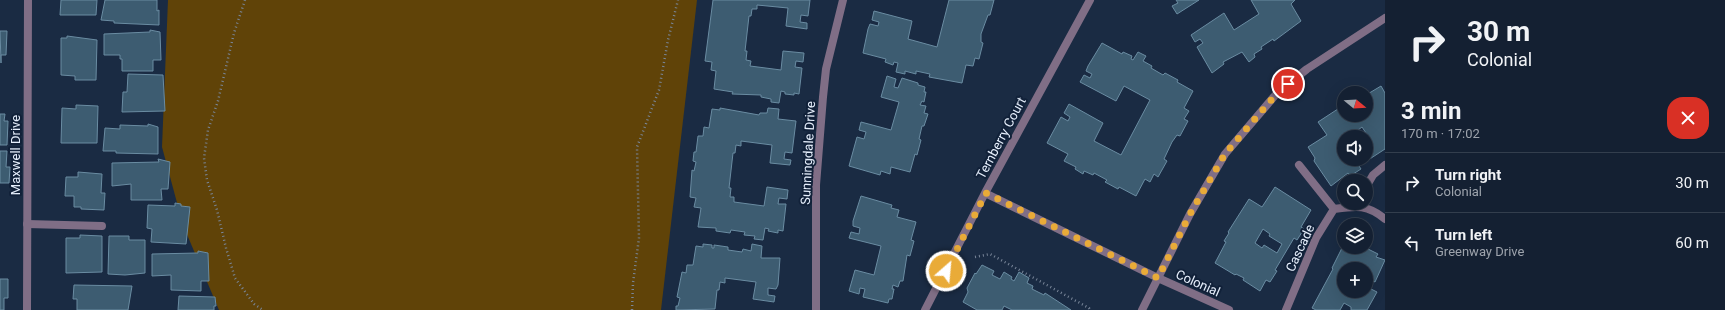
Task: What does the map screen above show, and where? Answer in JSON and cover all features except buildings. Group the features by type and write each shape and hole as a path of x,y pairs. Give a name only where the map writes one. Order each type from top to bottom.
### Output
{"street":[{"name":"Maxwell Drive","path":"27,310 28,0"},
{"name":"Sunningdale Drive","path":"816,310 816,185 824,90 826,68 844,0"},
{"name":"Ternberry Court","path":"925,310 1090,0"},
{"path":"1142,310 1190,214 1225,154 1278,92 1307,69 1385,18"},
{"path":"1299,165 1334,209 1337,209"},
{"path":"1373,175 1385,165"},
{"name":"Colonial","path":"986,193 1158,278 1229,310"},
{"name":"Cascade","path":"1286,310 1316,238 1334,209"},
{"path":"1373,210 1385,219"},
{"path":"27,224 102,226"}],"path":[{"path":"245,0 234,33 218,101 208,130 204,158 207,180 217,210 235,278 254,304 263,310"},
{"path":"632,310 633,283 639,238 637,147 658,90 678,0"},
{"path":"975,257 990,254 1089,308 1090,310"}],"shaded area":[{"path":"168,0 697,0 661,310 219,310 183,225 162,147"}],"route":[{"path":"946,271 986,193 1158,278 1190,214 1225,154 1278,92 1288,84"}]}
